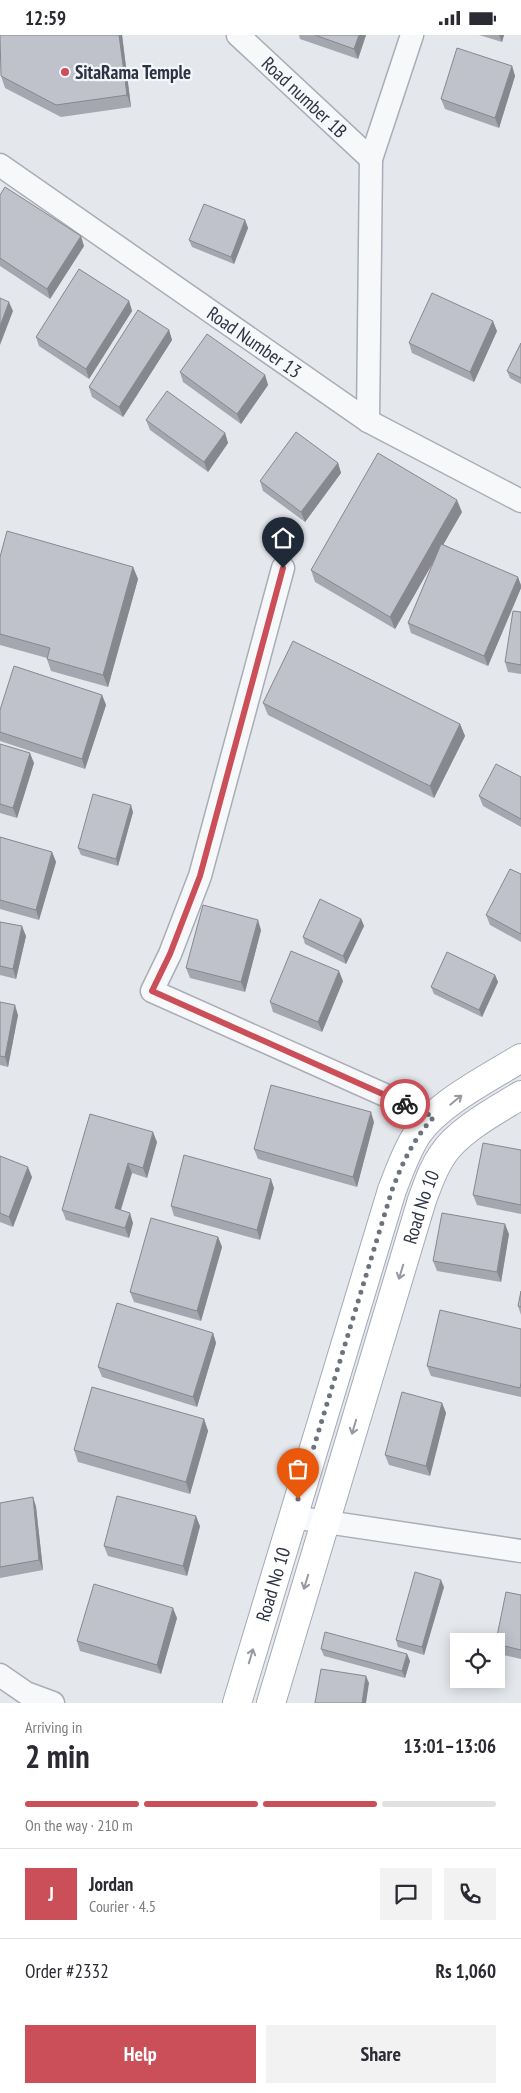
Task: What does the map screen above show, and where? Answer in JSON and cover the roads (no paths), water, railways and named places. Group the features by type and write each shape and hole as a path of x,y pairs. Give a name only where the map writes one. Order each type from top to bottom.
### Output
{"main road":[{"name":"Road No 10","path":"237,1703 392,1190 405,1155 419,1132 434,1117 467,1091 521,1058"},
{"name":"Road No 10","path":"271,1703 422,1200 434,1169 444,1152 455,1141 485,1117 521,1095"}],"street":[{"name":"Road number 1B","path":"238,35 371,159"},
{"path":"368,421 371,159 412,35"},
{"name":"Road Number 13","path":"0,165 368,421 521,501"},
{"path":"283,568 200,876 170,954 152,991 434,1117"},
{"path":"293,1517 521,1551"},
{"path":"0,1675 26,1693 53,1703"}],"place":[{"name":"SitaRama Temple","path":"65,72"}]}
